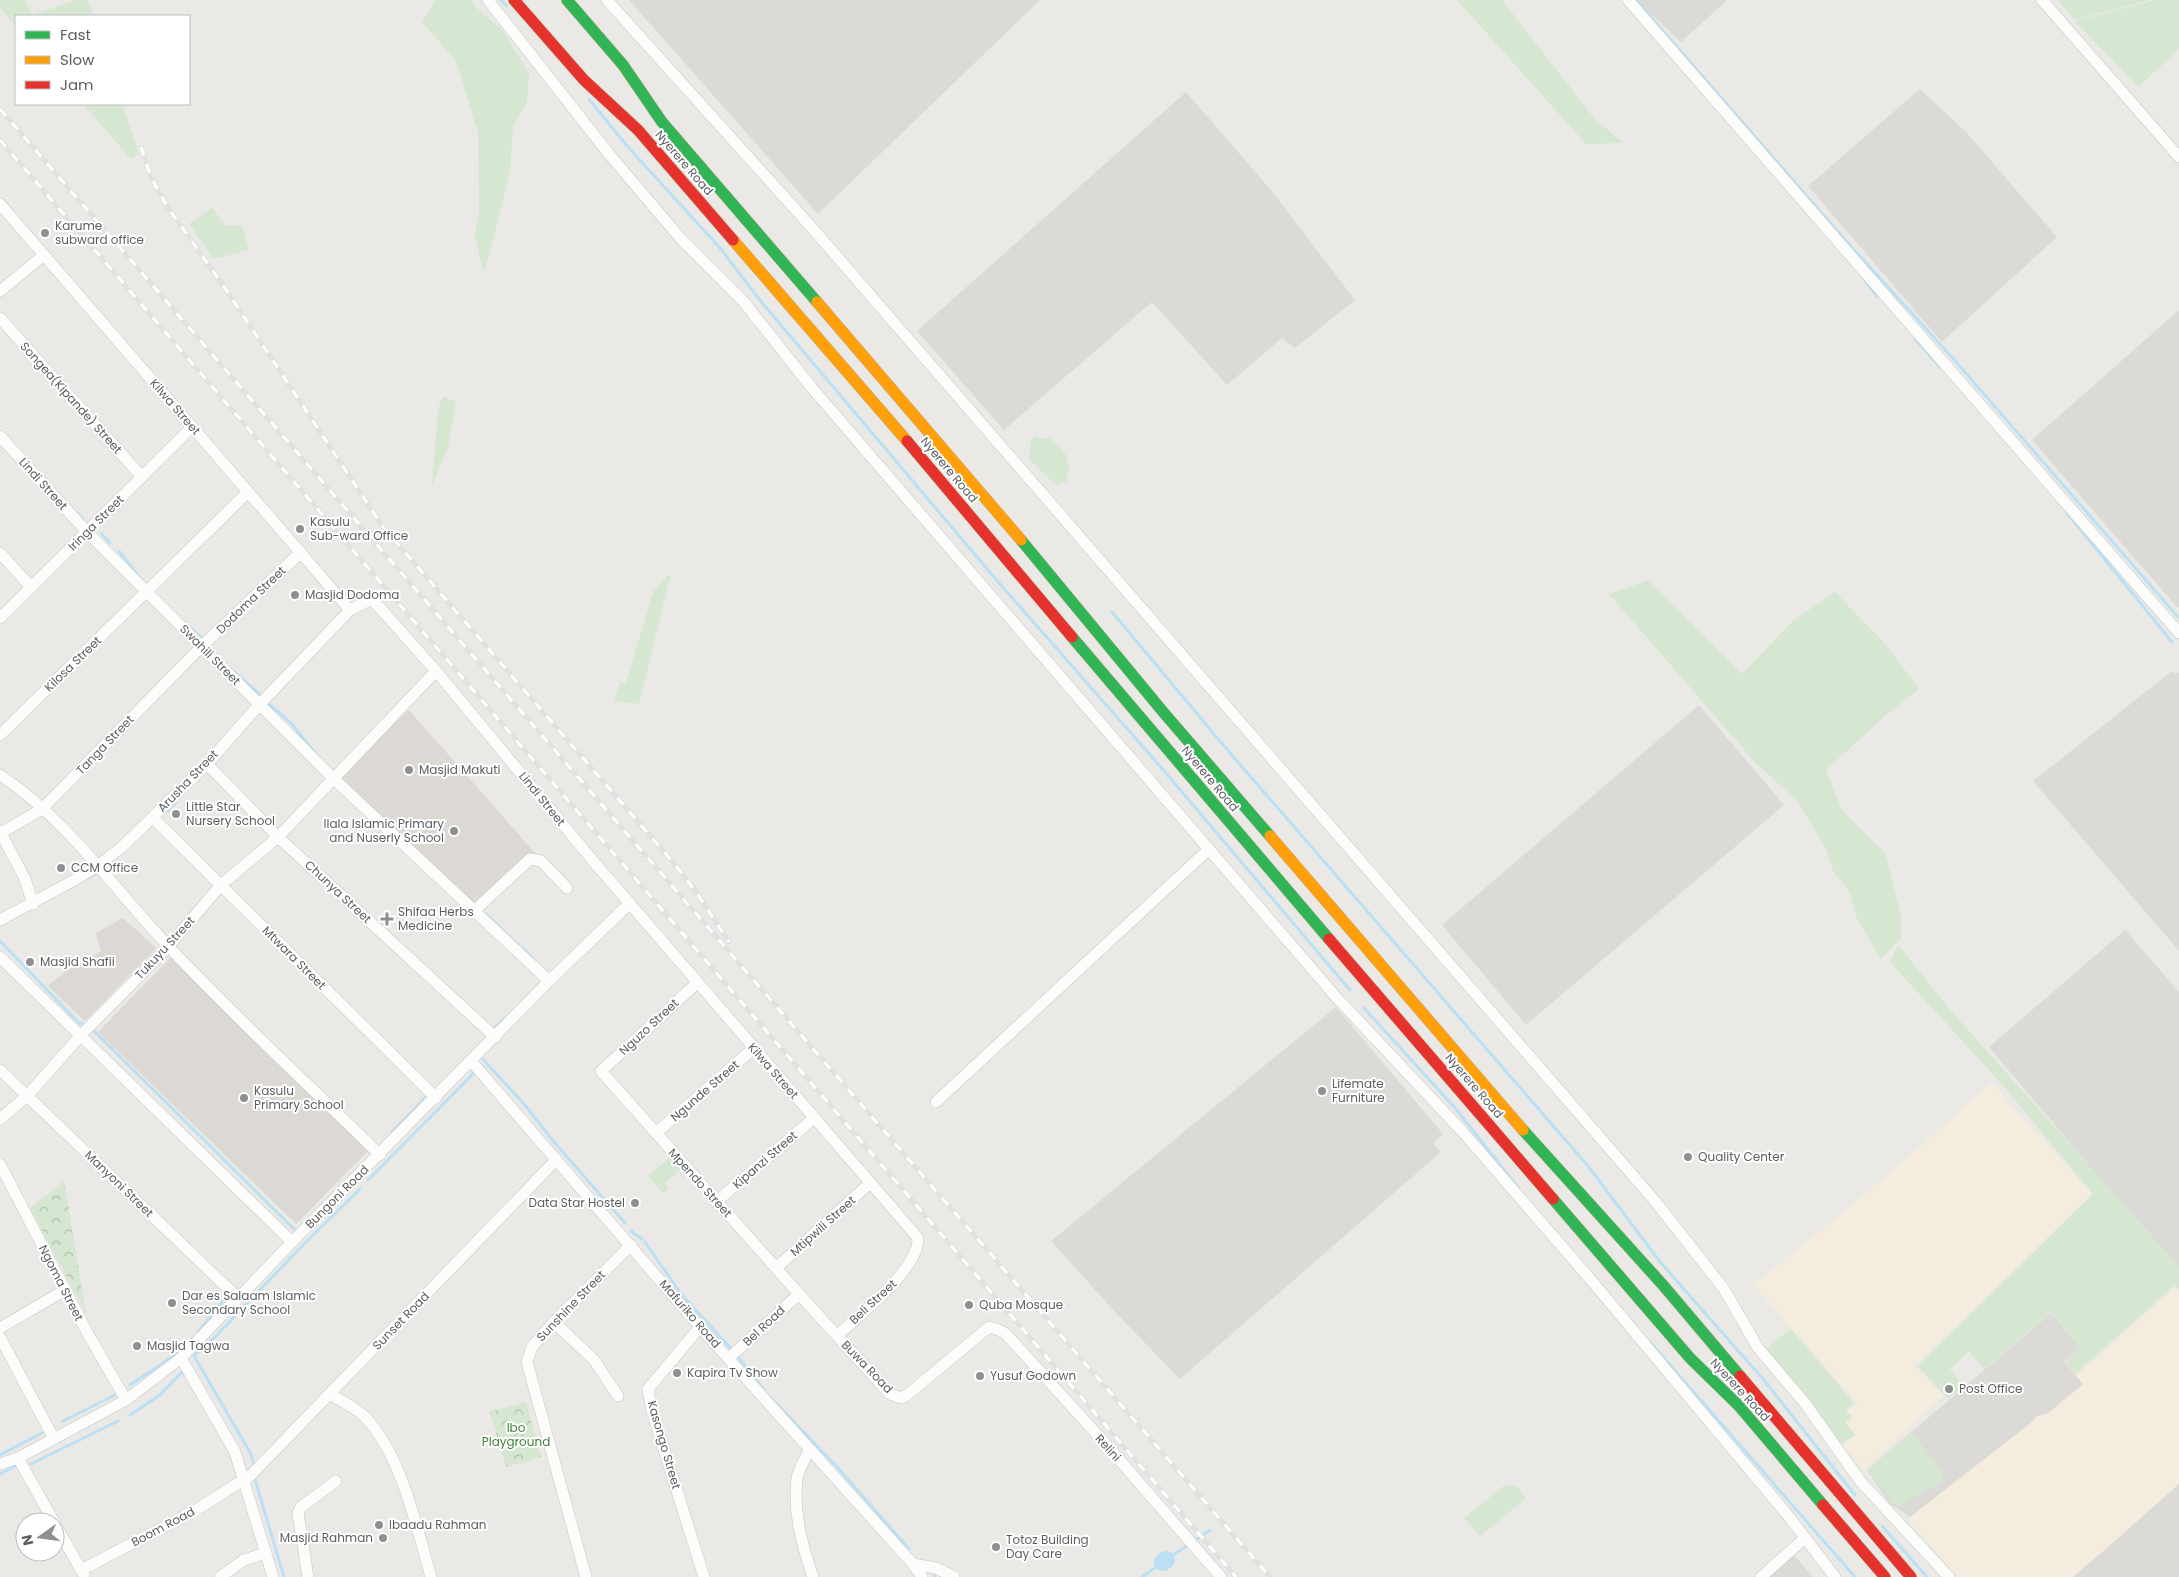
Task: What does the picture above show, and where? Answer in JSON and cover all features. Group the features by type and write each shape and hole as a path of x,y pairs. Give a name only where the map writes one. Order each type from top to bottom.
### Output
{"highway":[{"name":"Nyerere Road","path":"514,0 584,80 638,130 919,455 1364,981 1684,1350 1739,1406 1885,1577"},
{"name":"Nyerere Road","path":"567,0 623,64 662,122 1069,596 1164,713 1532,1140 1662,1284 1911,1577"}],"street":[{"path":"488,0 609,154 681,239 744,302 812,388 1337,998 1462,1131 1591,1280 1805,1538 1835,1577"},
{"path":"607,0 819,236 1655,1201 1724,1289 1758,1348 1804,1402 1860,1482 1949,1577"},
{"path":"1628,0 2179,633"},
{"path":"2042,0 2179,157"},
{"name":"Kilwa Street","path":"0,204 350,610"},
{"path":"0,291 44,255"},
{"name":"Songea(Kipande) Street","path":"0,318 142,477"},
{"name":"Iringa Street","path":"0,618 192,427"},
{"name":"Lindi Street","path":"0,436 86,532"},
{"name":"Kilosa Street","path":"0,735 248,492"},
{"name":"Swahili Street","path":"86,532 333,778"},
{"name":"Dodoma Street","path":"201,647 300,552"},
{"path":"0,553 31,587"},
{"name":"Lindi Street","path":"350,610 372,599 436,671 630,903"},
{"name":"Arusha Street","path":"0,920 33,904 99,865 123,846 207,764 259,705 350,610"},
{"name":"Tanga Street","path":"33,904 25,879 1,832 42,809 201,647"},
{"name":"Tukuyu Street","path":"0,1119 27,1096 81,1036 168,947 221,885 278,837 436,671"},
{"name":"Chunya Street","path":"207,764 278,837 495,1037"},
{"path":"0,775 20,788 99,865 168,947 380,1155"},
{"path":"333,778 472,912 549,981"},
{"name":"Mtwara Street","path":"153,818 436,1098"},
{"path":"936,1102 1209,849"},
{"path":"472,912 530,859 541,861 567,888"},
{"name":"Kilwa Street","path":"630,903 918,1238"},
{"name":"Bungoni Road","path":"0,1464 18,1458 126,1400 181,1358 292,1242 380,1155 549,981 630,903"},
{"path":"0,957 292,1242"},
{"name":"Nguzo Street","path":"601,1071 697,982"},
{"name":"Ngunde Street","path":"656,1134 754,1048"},
{"name":"Mafuriko Road","path":"471,1061 700,1327 913,1564 922,1577"},
{"name":"Manyoni Street","path":"0,1070 238,1298"},
{"name":"Mpendo Street","path":"601,1071 799,1294"},
{"name":"Kipanzi Street","path":"716,1202 814,1118"},
{"name":"Sunset Road","path":"244,1480 253,1473 556,1160"},
{"name":"Ngoma Street","path":"0,1164 65,1290 126,1400"},
{"name":"Mtipwili Street","path":"776,1268 870,1183"},
{"name":"Beli Street","path":"837,1336 902,1275 918,1245 918,1238"},
{"name":"Sunshine Street","path":"586,1577 527,1362 532,1347 554,1322 631,1246"},
{"path":"0,1328 65,1290"},
{"name":"Buwa Road","path":"799,1294 890,1394 901,1398 989,1327"},
{"name":"Bel Road","path":"729,1358 799,1294"},
{"path":"554,1322 594,1360 618,1396"},
{"name":"Kasongo Street","path":"700,1327 648,1389 652,1411 704,1577"},
{"name":"Relini","path":"989,1327 1006,1334 1102,1440 1221,1577"},
{"path":"0,1337 54,1439"},
{"path":"181,1358 235,1452 273,1577"},
{"path":"329,1394 351,1406 365,1418 385,1444 409,1504 431,1577"},
{"path":"809,1450 797,1477 797,1504 802,1544 813,1577"},
{"path":"18,1458 48,1512"},
{"name":"Boom Road","path":"83,1574 196,1510 244,1480"},
{"path":"308,1577 298,1514 301,1507 336,1481"},
{"path":"1761,1577 1805,1538"},
{"path":"65,1542 83,1574"},
{"path":"220,1577 244,1560 266,1553"},
{"path":"913,1564 936,1568 954,1577"}],"shaded area":[{"path":"629,0 1040,0 818,214"},
{"path":"1636,0 1727,0 1681,42"},
{"path":"1920,89 1967,133 2057,237 1942,342 1808,186"},
{"path":"1186,92 1271,190 1355,300 1295,348 1282,338 1227,385 1152,302 1004,430 917,331"},
{"path":"2179,310 2179,607 2176,606 2032,440"},
{"path":"2171,672 2179,673 2179,951 2033,781"},
{"path":"1699,705 1784,805 1526,1025 1442,925"},
{"name":"Ilala Islamic Primary and Nuserly School","path":"409,710 536,854 471,906 336,775"},
{"path":"123,918 156,948 85,1021 48,986 65,972 101,951 96,933"},
{"path":"2125,930 2179,992 2179,1272 1989,1047"},
{"name":"Kasulu Primary School","path":"171,957 373,1146 296,1224 98,1032"},
{"path":"1336,1007 1443,1134 1433,1143 1441,1152 1180,1379 1117,1314 1051,1241"},
{"path":"1991,1083 2092,1194 1914,1366 1943,1396 1863,1470 1841,1444 1848,1435 1836,1421 1858,1404 1854,1398 1858,1394 1853,1398 1754,1285 1881,1181"},
{"path":"2176,1287 2179,1290 2179,1492 2083,1577 1958,1577 1908,1519 2043,1406"},
{"path":"2051,1313 2080,1347 2064,1362 2083,1384 2047,1414 2037,1416 2032,1422 1910,1517 1889,1503 1867,1470"},
{"path":"2179,1484 2179,1577 2073,1577 2108,1547"},
{"path":"1792,1553 1813,1577 1766,1577"}],"green space":[{"path":"0,0 25,0 32,15 15,15 15,25 0,8"},
{"path":"75,0 88,0 93,15 32,15"},
{"path":"436,0 471,0 477,8 503,31 529,74 527,102 513,127 510,171 486,268 483,271 475,236 479,211 478,132 456,61 422,22"},
{"path":"1457,0 1502,0 1594,118 1623,143 1586,144"},
{"path":"2058,0 2150,0 2075,20"},
{"path":"2156,0 2179,0 2179,49 2138,87 2075,21"},
{"path":"84,105 122,105 139,154 131,159"},
{"path":"212,208 226,226 242,225 249,250 214,259 189,224"},
{"path":"443,396 456,402 448,447 432,485 438,409"},
{"path":"1036,436 1044,439 1049,437 1067,457 1069,472 1066,476 1067,481 1056,485 1029,459 1031,439"},
{"path":"671,573 639,704 614,701 620,682 626,683 653,592"},
{"path":"1649,580 1742,674 1794,620 1835,592 1886,645 1919,689 1887,714 1826,770 1842,810 1885,853 1901,914 1901,938 1881,959 1857,919 1849,891 1833,871 1826,849 1798,802 1755,762 1609,594"},
{"path":"1898,945 1952,1012 2179,1266 2179,1289 2175,1285 2075,1374 2065,1362 2080,1347 2051,1312 1984,1369 1969,1351 1950,1369 1963,1387 1948,1399 1918,1366 2093,1194 2001,1083 1890,962"},
{"path":"674,1154 684,1167 665,1183 669,1188 663,1193 648,1176"},
{"path":"64,1181 86,1313 30,1208"},
{"path":"1791,1329 1854,1403 1846,1410 1852,1417 1846,1423 1855,1435 1842,1444 1766,1349"},
{"name":"Ibo Playground","path":"526,1402 541,1457 506,1467 490,1412"},
{"path":"1912,1432 1943,1472 1942,1481 1933,1489 1930,1487 1900,1506 1894,1504 1867,1471"},
{"path":"1505,1485 1517,1487 1526,1498 1480,1536 1464,1518"}],"waterway":[{"path":"501,0 507,6"},
{"path":"1636,0 1846,241 1950,355 2178,617"},
{"path":"589,99 628,147 720,248 759,299 993,576 1159,765 1350,990"},
{"path":"1865,281 1877,296"},
{"path":"1915,339 1940,367"},
{"path":"2067,513 2172,642"},
{"path":"78,514 83,519"},
{"path":"101,533 110,543"},
{"path":"119,551 140,578"},
{"path":"1112,612 1224,746 1588,1166 1661,1263 1763,1379 1855,1495"},
{"path":"190,627 201,637 198,639"},
{"path":"233,671 262,696"},
{"path":"266,704 268,703 291,723 315,753"},
{"path":"168,811 176,802"},
{"path":"87,878 98,873"},
{"path":"486,914 518,945"},
{"path":"0,941 79,1023 90,1027 294,1229"},
{"path":"523,948 532,958"},
{"path":"1364,1008 1456,1109 1519,1189"},
{"path":"492,1030 506,1017"},
{"path":"480,1056 524,1104 554,1142 625,1223"},
{"path":"368,1180 475,1072"},
{"path":"392,1132 428,1095"},
{"path":"254,1465 251,1454 194,1356 360,1189"},
{"path":"631,1231 642,1239"},
{"path":"645,1242 682,1295 735,1353 764,1390"},
{"path":"198,1332 225,1299"},
{"path":"1650,1342 1855,1577"},
{"path":"130,1385 181,1351"},
{"path":"130,1415 160,1395 182,1372 185,1375"},
{"path":"63,1421 115,1395"},
{"path":"768,1395 839,1469 909,1549"},
{"path":"31,1464 118,1421"},
{"path":"0,1455 46,1431"},
{"path":"0,1474 18,1465"},
{"path":"254,1476 284,1577"},
{"path":"1882,1526 1927,1577"},
{"path":"1166,1560 1210,1530"},
{"path":"1142,1577 1163,1562"}],"railway":[{"path":"0,109 1270,1577"},
{"path":"0,140 1236,1577"},
{"path":"141,147 151,177 166,205 223,285 383,527 672,861 696,892 729,942"}],"traffic: fast":[{"path":"567,0 623,65 662,122 817,302"},
{"path":"1021,540 1164,713 1270,836"},
{"path":"1072,637 1329,939"},
{"path":"1523,1130 1662,1284 1740,1376"},
{"path":"1553,1199 1690,1358 1739,1406 1823,1505"}],"traffic: slow":[{"path":"733,240 907,441"},
{"path":"817,302 1021,540"},
{"path":"1270,836 1523,1130"}],"traffic: jam":[{"path":"514,0 584,80 638,130 733,240"},
{"path":"907,441 1072,637"},
{"path":"1329,939 1553,1199"},
{"path":"1740,1376 1911,1577"},
{"path":"1823,1505 1885,1577"}],"place":[{"name":"Karume subward office","path":"45,233"},
{"name":"Kasulu Sub-ward Office","path":"300,529"},
{"name":"Masjid Dodoma","path":"295,595"},
{"name":"Masjid Makuti","path":"409,770"},
{"name":"Little Star Nursery School","path":"176,814"},
{"name":"Ilala Islamic Primary and Nuserly School","path":"454,831"},
{"name":"CCM Office","path":"61,868"},
{"name":"Shifaa Herbs Medicine","path":"387,919"},
{"name":"Masjid Shafii","path":"30,962"},
{"name":"Lifemate Furniture","path":"1322,1091"},
{"name":"Kasulu Primary School","path":"244,1098"},
{"name":"Quality Center","path":"1688,1157"},
{"name":"Data Star Hostel","path":"635,1203"},
{"name":"Dar es Salaam Islamic Secondary School","path":"172,1303"},
{"name":"Quba Mosque","path":"969,1305"},
{"name":"Masjid Tagwa","path":"137,1346"},
{"name":"Kapira Tv Show","path":"677,1373"},
{"name":"Yusuf Godown","path":"980,1376"},
{"name":"Post Office","path":"1949,1389"},
{"name":"Ibaadu Rahman","path":"379,1525"},
{"name":"Masjid Rahman","path":"383,1538"},
{"name":"Totoz Building Day Care","path":"996,1547"}]}
